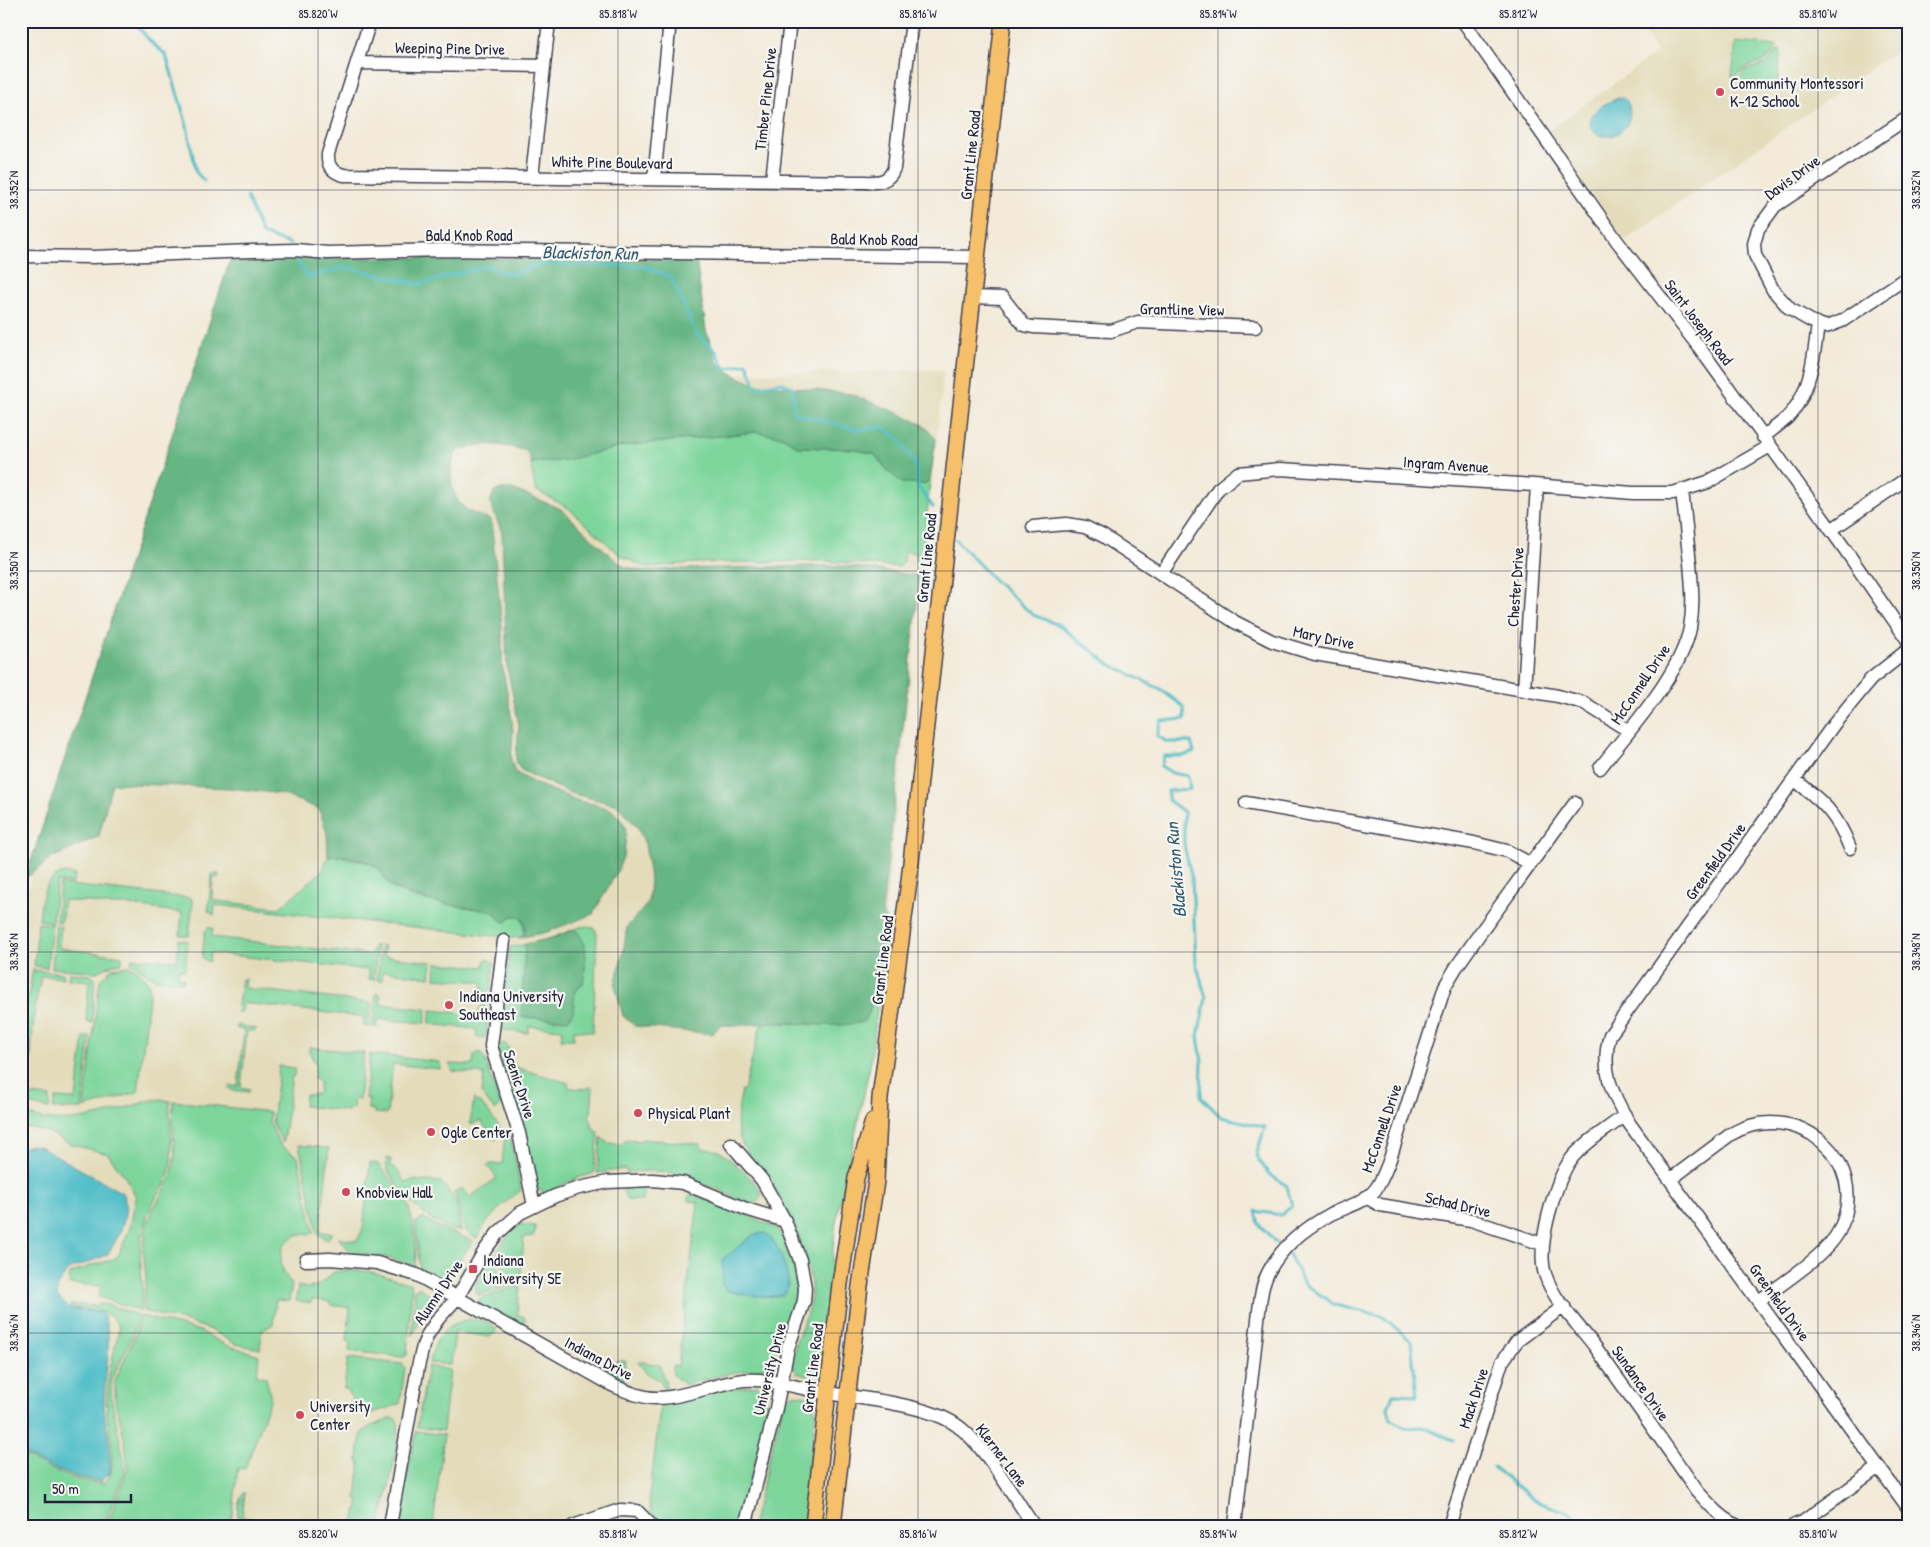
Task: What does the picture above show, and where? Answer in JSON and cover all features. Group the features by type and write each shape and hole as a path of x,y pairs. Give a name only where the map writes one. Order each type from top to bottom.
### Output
{"main road":[{"name":"Grant Line Road","path":"833,1526 860,1286 876,1181 880,1098 909,881 1003,21"},
{"name":"Grant Line Road","path":"813,1526 840,1284 856,1178 880,1098"}],"street":[{"name":"White Pine Boulevard","path":"370,21 328,154 330,168 336,173 344,175 872,182 886,180 891,176 894,168 912,21"},
{"path":"532,177 549,21"},
{"path":"654,180 670,21"},
{"name":"Timber Pine Drive","path":"772,180 790,21"},
{"name":"Saint Joseph Road","path":"1462,21 1617,241 1699,346 1909,642"},
{"name":"Weeping Pine Drive","path":"357,63 544,66"},
{"name":"Davis Drive","path":"1822,325 1790,309 1774,290 1755,256 1754,244 1758,229 1775,206 1909,117"},
{"name":"Bald Knob Road","path":"21,256 94,257 296,250 327,253 442,250 976,257"},
{"path":"1822,325 1842,321 1909,276"},
{"name":"Grantline View","path":"972,297 1003,298 1024,325 1033,327 1111,331 1138,322 1255,327"},
{"name":"Ingram Avenue","path":"1161,574 1218,489 1238,473 1280,469 1633,493 1682,491 1718,477 1767,442 1801,397 1811,370 1822,325"},
{"path":"1831,530 1909,477"},
{"name":"Chester Drive","path":"1524,690 1537,486"},
{"name":"McConnell Drive","path":"1600,768 1658,692 1676,663 1690,629 1692,617 1692,578 1682,491"},
{"name":"Mary Drive","path":"1033,527 1066,524 1085,527 1103,536 1235,622 1272,642 1315,654 1558,696 1584,703 1629,731"},
{"name":"Greenfield Drive","path":"1909,649 1870,679 1834,724 1708,900 1666,954 1610,1035 1606,1047 1606,1072 1614,1097 1625,1115 1909,1508"},
{"path":"1795,780 1819,799 1832,813 1842,828 1850,848"},
{"path":"1246,803 1474,843 1507,851 1531,864"},
{"name":"McConnell Drive","path":"1235,1526 1258,1320 1262,1294 1269,1272 1281,1253 1300,1235 1332,1214 1366,1197 1374,1191 1381,1181 1390,1159 1446,986 1462,958 1575,803"},
{"name":"Scenic Drive","path":"504,941 491,1046 519,1133 534,1206"},
{"path":"1542,1244 1548,1217 1567,1166 1580,1150 1625,1115"},
{"path":"1670,1179 1731,1134 1741,1128 1763,1122 1796,1126 1825,1144 1833,1153 1843,1172 1847,1196 1847,1207 1840,1230 1826,1249 1759,1301"},
{"name":"University Drive","path":"731,1144 762,1180 785,1221 800,1260 805,1288 804,1301 788,1348 745,1526"},
{"name":"Alumni Drive","path":"390,1526 423,1346 438,1319 457,1298 473,1269 497,1234 520,1213 575,1189 608,1182 646,1179 683,1183 746,1209 785,1221"},
{"name":"Schad Drive","path":"1366,1197 1380,1205 1471,1220 1542,1244"},
{"name":"Sundance Drive","path":"1542,1244 1542,1263 1545,1274 1549,1284 1564,1306 1697,1491 1722,1517 1738,1526"},
{"name":"Indiana Drive","path":"306,1260 363,1262 392,1267 417,1275 475,1310 529,1337 612,1385 634,1394 658,1399 755,1379 827,1393"},
{"name":"Mack Drive","path":"1449,1526 1502,1362 1517,1341 1564,1306"},
{"name":"Klerner Lane","path":"827,1393 848,1395 920,1409 954,1423 977,1444 1034,1526"},
{"path":"1792,1526 1804,1521 1879,1467"},
{"path":"573,1526 620,1510 637,1511 652,1526"}],"shaded area":[{"name":"Community Montessori K-12 School","path":"1637,21 1909,21 1909,42 1625,240 1547,132 1657,52"},
{"name":"Indiana University Southeast","path":"944,370 866,1095 837,1220 804,1526 21,1526 21,914 66,749 196,383"}],"green space":[{"path":"1736,42 1777,46 1777,48 1764,62 1748,66 1735,76 1732,76"},
{"path":"1778,50 1781,51 1777,84 1736,81 1745,70 1766,64"},
{"path":"231,257 696,259 706,330 718,364 738,377 757,385 851,394 923,425 936,439 930,480 924,484 902,483 888,471 874,454 854,449 798,447 784,437 757,432 623,446 566,460 531,463 527,451 500,445 473,446 456,452 451,474 455,496 459,503 468,510 491,520 502,626 502,664 513,732 511,760 515,772 534,783 579,801 612,810 625,826 624,854 618,870 593,914 547,932 518,938 524,935 525,927 519,917 511,916 507,922 504,922 494,912 415,897 391,886 379,869 369,863 355,858 339,856 328,858 327,833 319,809 282,794 231,788 112,783 99,836 52,858 25,879"},
{"path":"757,432 784,437 798,447 854,449 874,454 888,471 923,484 930,480 922,567 916,563 916,553 905,551 904,562 899,567 825,561 695,563 650,567 640,565 620,555 567,507 535,490 531,463 566,460 623,446"},
{"path":"501,489 512,489 561,509 613,558 625,567 643,571 847,566 920,576 882,912 889,927 881,979 877,982 869,1013 863,1022 841,1025 768,1023 721,1025 712,1034 635,1026 623,1016 615,985 627,927 648,903 650,879 645,844 638,828 617,805 570,793 521,770 516,763 519,726 507,667 502,533 490,502 494,492"},
{"path":"331,856 369,863 378,868 391,887 412,897 494,912 498,917 508,919 514,915 520,917 524,923 524,935 512,938 215,905 214,915 208,911 212,874 219,874 219,877 214,878 212,888 213,899 279,908 320,873"},
{"path":"65,873 75,875 73,883 57,882 52,922 39,920 44,890 52,879"},
{"path":"60,884 191,898 193,902 189,936 180,935 182,913 129,905 107,905 64,900 61,922 56,922"},
{"path":"38,923 52,924 47,968 34,966"},
{"path":"56,925 61,926 59,948 122,956 122,963 114,964 96,972 52,968"},
{"path":"589,926 595,929 597,934 593,1032 574,1030 574,1039 561,1039 562,1029 529,1026 528,1033 504,1030 501,1026 510,947 540,942 580,927"},
{"path":"208,928 213,928 212,937 371,955 373,946 377,946 374,980 369,979 369,970 210,953 209,962 202,957 205,931"},
{"path":"575,929 580,935 585,948 586,963 583,985 575,990 573,1012 568,1020 521,1017 525,944 553,938"},
{"path":"179,939 188,941 185,970 179,969 178,977 184,978 184,982 155,979 131,963 132,958 177,960"},
{"path":"381,946 385,947 384,956 432,962 430,977 383,971 382,981 377,980"},
{"path":"489,959 494,963 491,989 487,993 482,991 482,982 435,978 436,963 483,967 485,960"},
{"path":"128,966 142,975 150,990 138,1092 84,1108 100,980 112,968"},
{"path":"33,970 63,973 63,978 41,976 34,1014 28,1095 50,1097 49,1109 28,1104 21,1099 21,1036"},
{"path":"69,973 90,975 95,979 92,1023 86,1020 89,981 68,979"},
{"path":"242,979 245,979 244,988 371,1003 369,1027 363,1026 364,1017 243,1003 239,1013 237,1011"},
{"path":"881,979 871,1060 836,1221 821,1364 817,1372 807,1376 797,1373 791,1363 810,1303 811,1282 805,1255 795,1229 776,1192 752,1159 739,1136 737,1119 742,1090 744,1090 761,1024 863,1022 869,1013 877,982"},
{"path":"376,993 381,995 380,1004 427,1009 425,1023 378,1019 377,1027 372,1027"},
{"path":"484,1005 489,1010 486,1036 483,1039 477,1037 476,1029 429,1024 431,1010 478,1015 480,1007"},
{"path":"237,1025 257,1029 255,1031 247,1031 241,1087 250,1089 249,1092 231,1090 229,1088 230,1086 238,1086 244,1030 235,1028"},
{"path":"84,1037 90,1037 82,1109 53,1109 55,1098 76,1099"},
{"path":"502,1043 507,1045 514,1065 518,1068 568,1083 569,1088 586,1089 590,1087 593,1089 589,1117 594,1130 599,1132 594,1173 577,1178 546,1193 536,1188 499,1054 498,1047"},
{"path":"309,1047 364,1053 359,1099 354,1098 353,1108 348,1108 348,1111 304,1106 305,1095 316,1094 319,1091 319,1082 314,1079 316,1065"},
{"path":"479,1052 484,1057 501,1106 497,1110 494,1110 482,1094 484,1074 452,1071 449,1064 473,1065 474,1055"},
{"path":"370,1054 440,1062 440,1069 393,1064 387,1114 374,1113 374,1110 368,1109 369,1099 365,1098"},
{"path":"279,1066 295,1068 294,1076 292,1076 283,1143 272,1122"},
{"path":"161,1099 170,1101 171,1164 167,1179 152,1206 142,1233 140,1248 142,1301 140,1311 99,1297 100,1286 69,1284 70,1274 112,1260 118,1256 130,1228 136,1197 127,1180 108,1154 70,1144 48,1132 21,1126 21,1111 36,1117 52,1120 69,1120 104,1114"},
{"path":"474,1099 478,1103 480,1102 499,1126 498,1137 495,1140 480,1120 470,1124"},
{"path":"173,1101 270,1112 269,1122 281,1146 298,1157 314,1232 293,1237 282,1249 282,1266 292,1284 289,1301 276,1300 273,1324 262,1331 260,1349 236,1344 209,1329 188,1322 143,1311 146,1278 143,1248 146,1227 155,1206 171,1178 175,1154 172,1121"},
{"path":"505,1133 511,1139 521,1190 497,1211 484,1226 478,1237 475,1238 465,1229 454,1193 462,1188 470,1197 497,1178 487,1165 502,1164"},
{"path":"601,1137 609,1143 615,1144 624,1143 627,1139 641,1141 642,1139 701,1144 701,1149 718,1151 737,1165 755,1184 761,1194 760,1197 755,1204 747,1203 720,1190 673,1173 660,1171 626,1172 626,1169 597,1173"},
{"path":"299,1145 329,1148 320,1232 332,1233 327,1240 318,1234"},
{"path":"387,1158 391,1159 390,1166 395,1167 406,1183 412,1180 441,1182 456,1201 461,1231 451,1229 432,1220 416,1206 390,1174 386,1165"},
{"path":"370,1162 378,1164 408,1205 413,1226 416,1255 414,1266 386,1257 352,1253 338,1238 355,1241 363,1229"},
{"path":"642,1185 645,1188 643,1201 627,1200 623,1191 627,1186"},
{"path":"691,1194 777,1228 786,1243 792,1260 797,1296 769,1367 732,1373 685,1385 673,1375 672,1366 678,1366 698,1202 689,1201 688,1197"},
{"path":"424,1218 437,1226 473,1241 448,1277 437,1277 420,1269 415,1223"},
{"path":"521,1224 535,1226 536,1230 533,1236 524,1237 520,1284 494,1256 511,1231"},
{"path":"489,1260 492,1260 514,1285 477,1295 477,1281"},
{"path":"351,1270 372,1272 411,1284 407,1355 403,1357 349,1351 350,1342 347,1341 350,1308 312,1299 311,1303 296,1301 298,1286 307,1288 317,1286 334,1272"},
{"path":"418,1287 431,1295 433,1301 412,1336 415,1289"},
{"path":"517,1287 520,1288 517,1314 524,1317 525,1322 523,1324 518,1324 484,1308 478,1301 480,1298"},
{"path":"71,1304 110,1305 139,1316 132,1337 112,1379 111,1397 125,1471 104,1526 21,1526 21,1453 50,1469 81,1480 103,1483 110,1475 112,1453 106,1401 119,1328 116,1322 106,1314 99,1311 70,1308"},
{"path":"141,1316 200,1331 226,1345 259,1355 257,1375 266,1377 271,1399 245,1469 238,1468 233,1512 229,1526 107,1526 128,1468 125,1442 115,1401 115,1381 135,1336"},
{"path":"471,1319 487,1322 496,1329 495,1333 489,1337 455,1332 451,1365 429,1363 434,1347 447,1328"},
{"path":"348,1358 402,1364 405,1368 400,1404 366,1415 358,1414 348,1390 344,1389"},
{"path":"616,1361 626,1361 623,1380 620,1381 607,1376 607,1368 616,1367"},
{"path":"638,1361 659,1365 666,1383 666,1389 664,1389 660,1380 646,1373"},
{"path":"428,1366 450,1370 443,1431 417,1427"},
{"path":"758,1385 766,1393 767,1408 755,1461 736,1526 658,1526 651,1513 649,1500 660,1409 665,1404 724,1389"},
{"path":"793,1394 811,1398 816,1411 804,1526 752,1526 780,1416 786,1399"},
{"path":"393,1418 397,1420 397,1439 380,1526 353,1526 359,1500 356,1499 360,1462 358,1462 359,1450 362,1435 368,1428"},
{"path":"416,1431 444,1435 433,1526 397,1526"},
{"path":"243,1493 245,1493 242,1517 291,1523 291,1526 242,1526 238,1518 238,1510 239,1501"}],"water":[{"path":"1618,98 1623,98 1629,105 1629,118 1626,126 1611,136 1603,136 1596,133 1591,127 1590,117 1603,105"},
{"path":"32,1145 41,1147 124,1194 126,1207 124,1220 119,1235 107,1255 68,1270 58,1284 57,1296 70,1309 101,1312 108,1332 104,1408 109,1443 110,1473 102,1481 81,1478 60,1471 21,1452 21,1148"},
{"path":"765,1233 773,1240 786,1269 788,1282 783,1295 762,1297 727,1291 722,1285 723,1259 753,1235"}],"waterway":[{"path":"133,21 151,42 166,55 187,126 196,172 204,181"},
{"name":"Blackiston Run","path":"247,197 262,234 290,244"},
{"name":"Blackiston Run","path":"296,259 307,277 345,267 419,284 486,266 512,275 539,264 642,266 671,277 697,335 716,351 725,369 747,363 756,387 781,382 793,387 794,413 860,430 883,427 898,438 915,464 918,487 933,507"},
{"name":"Blackiston Run","path":"955,539 995,581 1033,615 1059,625 1109,664 1160,689 1184,707 1185,719 1161,721 1157,736 1167,742 1191,742 1194,752 1183,756 1164,756 1161,766 1172,773 1188,776 1190,789 1168,791 1168,800 1184,812 1184,845 1192,879 1196,963 1206,998 1198,1036 1202,1061 1201,1097 1221,1117 1265,1127 1256,1156 1269,1174 1287,1186 1292,1206 1281,1215 1256,1211 1259,1224 1278,1245"},
{"name":"Blackiston Run","path":"1289,1254 1304,1284 1335,1305 1382,1316 1411,1341 1417,1395 1393,1394 1388,1408 1391,1420 1407,1428 1423,1427 1453,1440"},
{"name":"Blackiston Run","path":"1493,1467 1535,1501 1570,1513 1589,1526"}],"place":[{"name":"Community Montessori K-12 School","path":"1720,92"},
{"name":"Indiana University Southeast","path":"449,1005"},
{"name":"Physical Plant","path":"638,1113"},
{"name":"Ogle Center","path":"431,1132"},
{"name":"Knobview Hall","path":"346,1192"},
{"name":"Indiana University SE","path":"473,1269"},
{"name":"University Center","path":"300,1415"}]}
